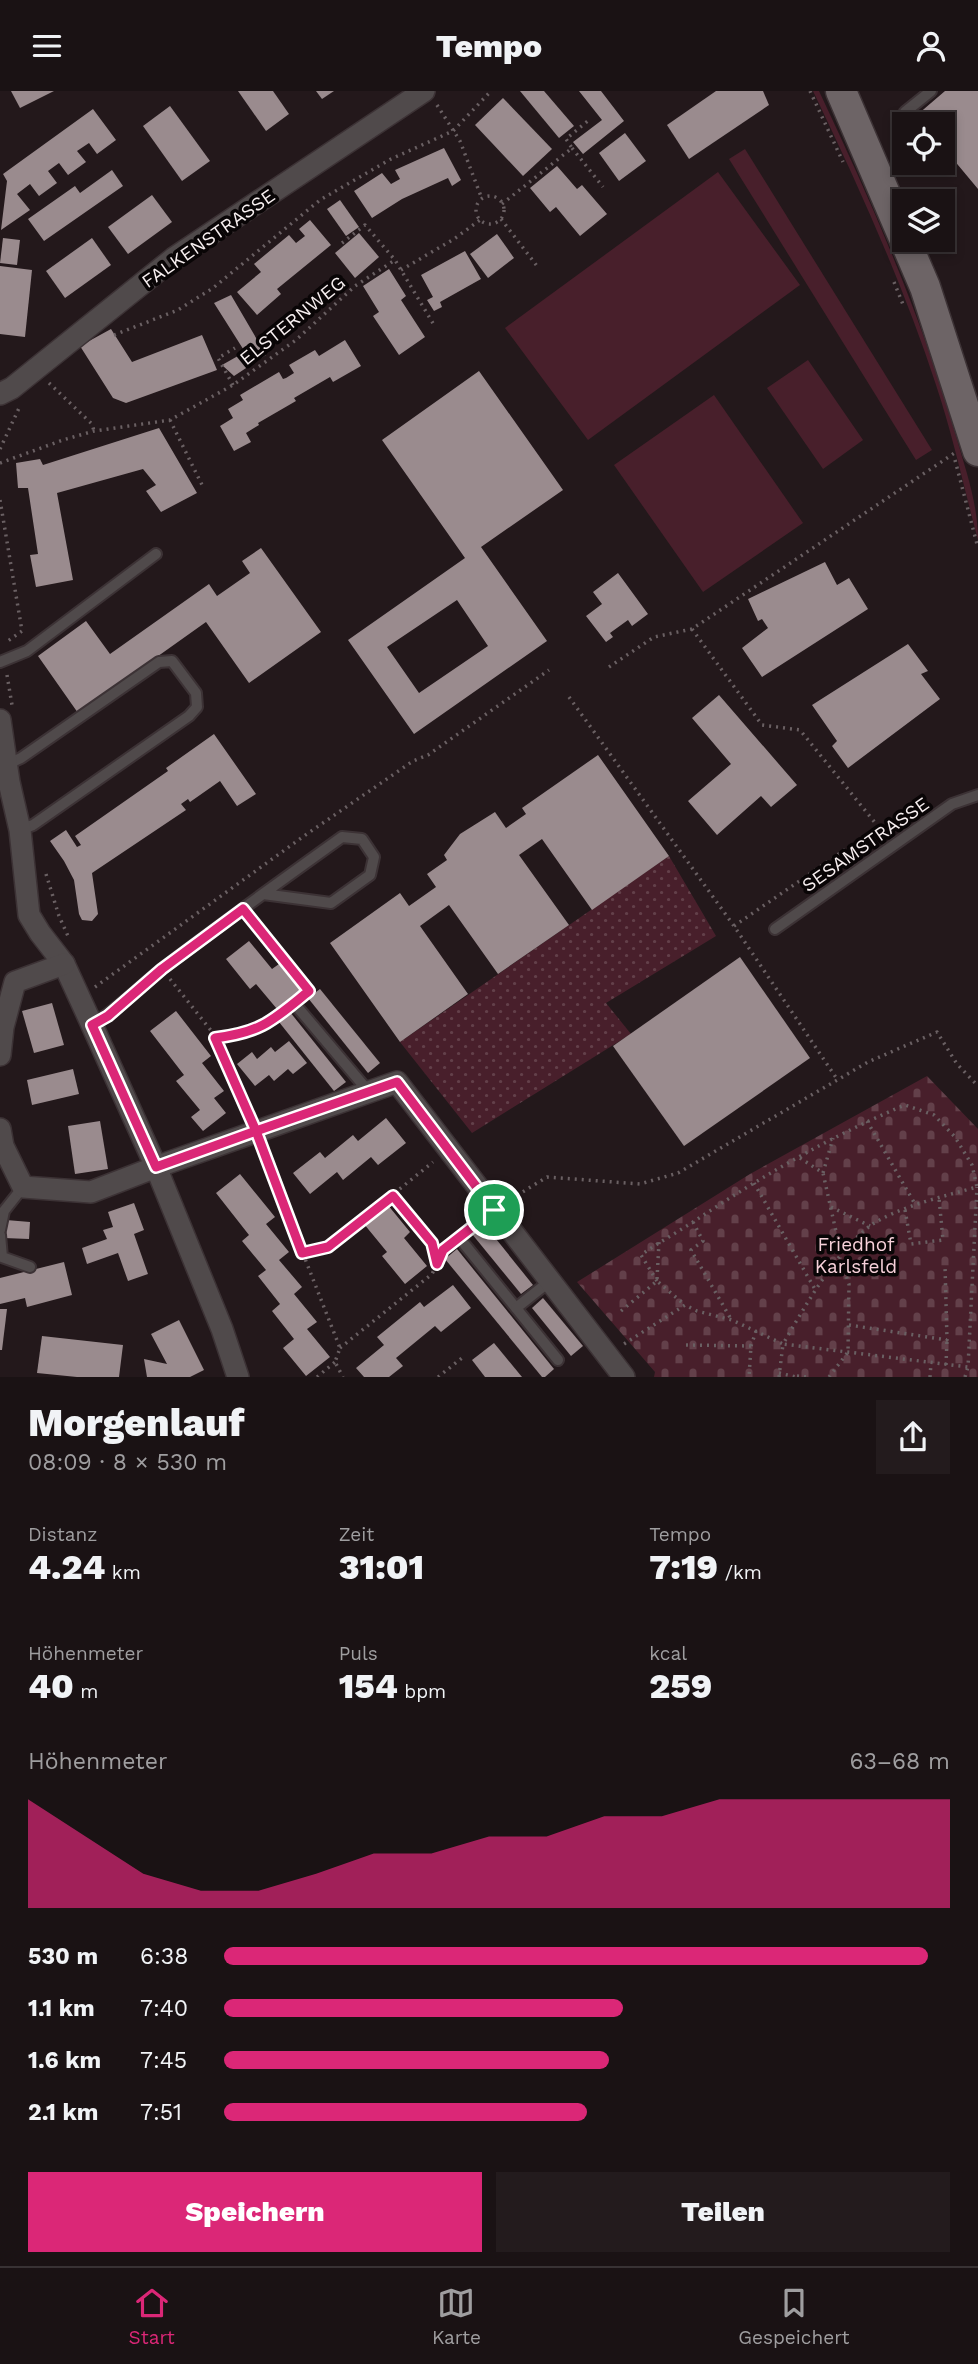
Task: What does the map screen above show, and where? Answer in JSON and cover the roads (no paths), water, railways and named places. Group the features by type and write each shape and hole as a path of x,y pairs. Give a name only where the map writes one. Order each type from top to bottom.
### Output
{"main road":[{"path":"841,91 925,287 969,448"}],"street":[{"name":"FALKENSTRASSE","path":"0,394 12,388 174,258 429,96"},
{"path":"0,720 12,823 29,915 64,964 92,1025 156,1167 239,1377"},
{"path":"0,1055 3,1027 15,982 64,964"},
{"path":"1,1140 23,1187 91,1192 397,1082 624,1377"}],"lane":[{"path":"905,112 931,91"},
{"path":"0,662 27,651 156,554"},
{"path":"6,765 21,758 159,662 172,661 195,693 197,707 189,716 33,825 12,823"},
{"name":"SESAMSTRASSE","path":"775,929 952,804 978,795"},
{"path":"92,1025 108,1016 162,969 263,894 342,837 362,839 374,857 370,875 331,903 263,894"},
{"path":"299,1009 369,1092"},
{"path":"23,1187 4,1211 0,1232 2,1257 30,1267"},
{"path":"465,1240 558,1360"},
{"path":"516,1308 550,1281"}],"park label":[{"name":"Friedhof Karlsfeld","path":"856,1255"}]}
